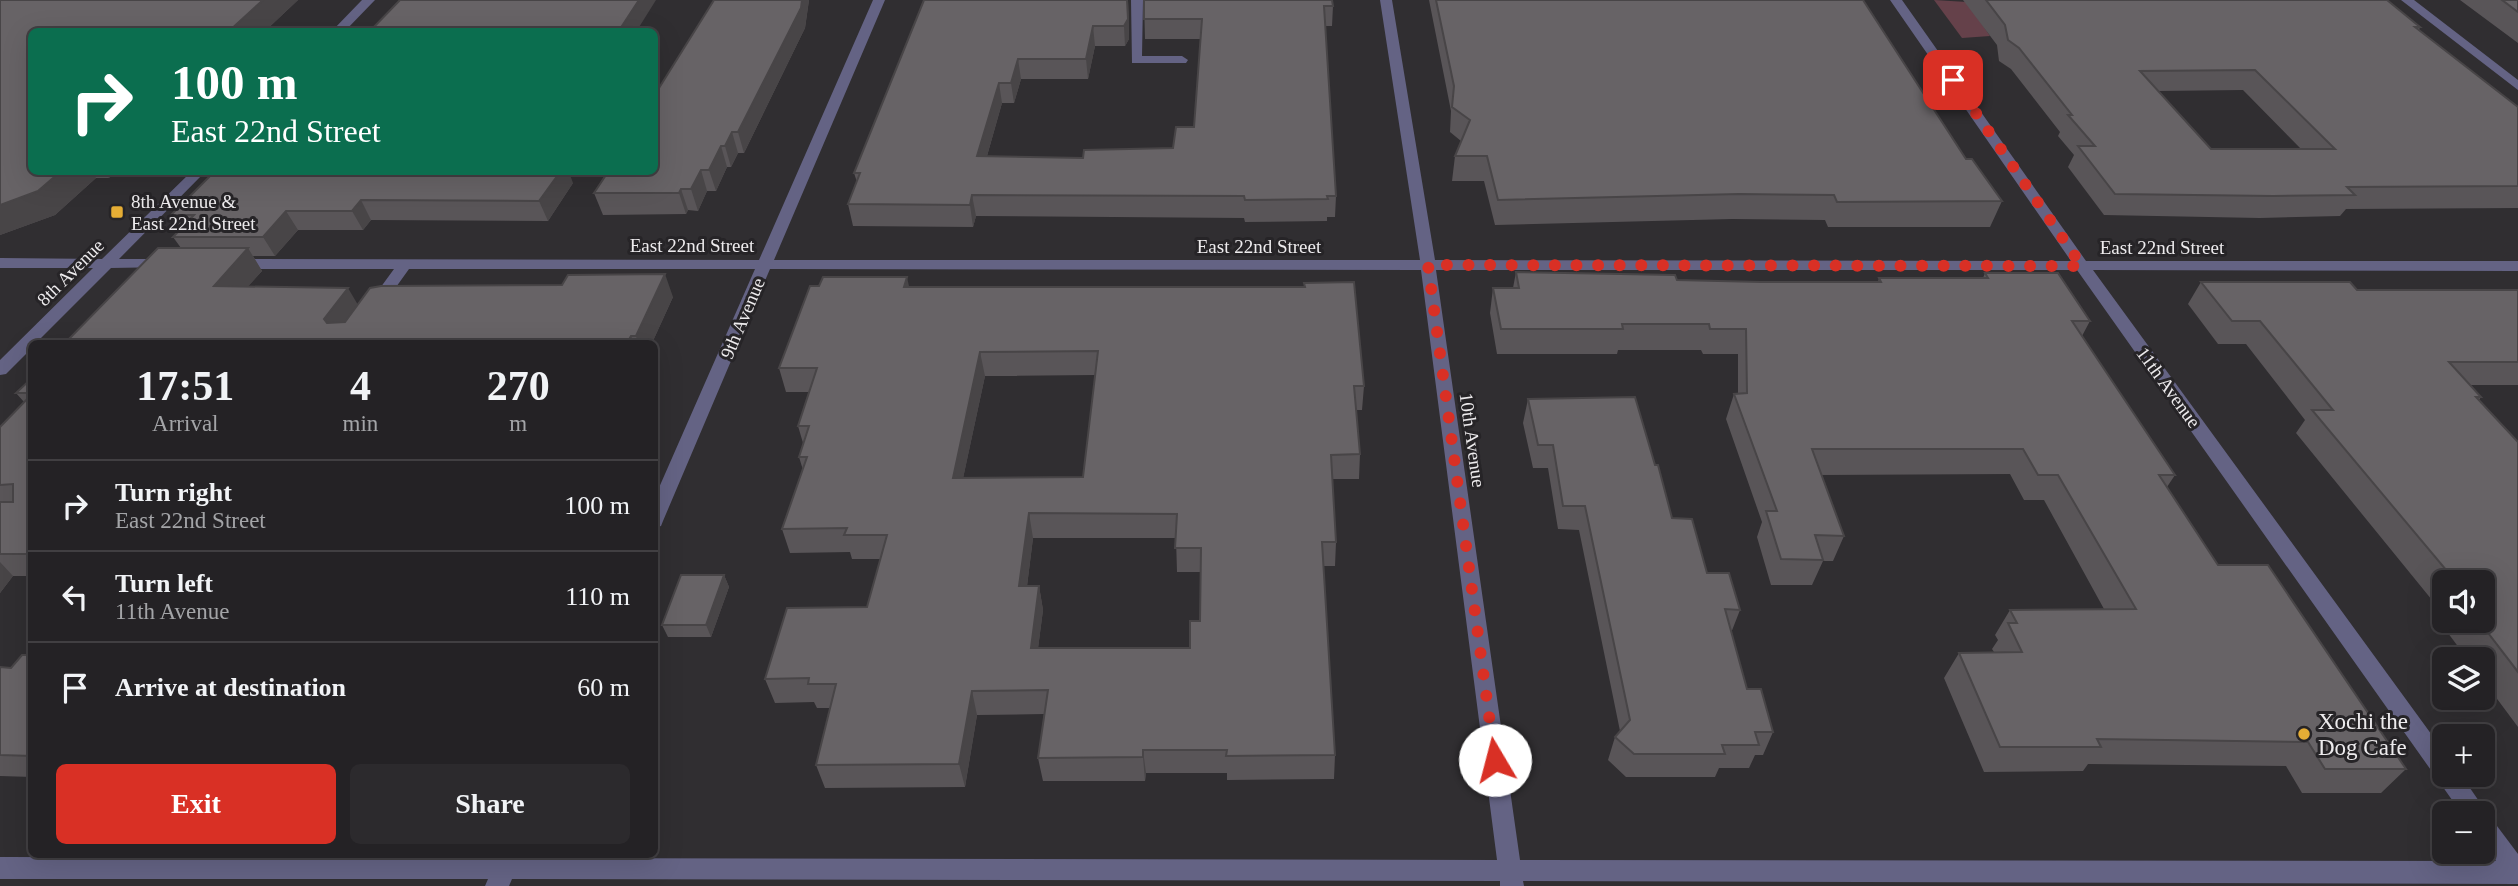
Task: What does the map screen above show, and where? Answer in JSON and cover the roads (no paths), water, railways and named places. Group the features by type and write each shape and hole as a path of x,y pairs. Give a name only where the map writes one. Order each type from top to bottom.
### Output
{"street":[{"path":"341,28 369,0"},
{"name":"9th Avenue","path":"658,512 879,0"},
{"path":"1137,0 1136,60 1182,61"},
{"name":"10th Avenue","path":"1386,0 1428,265 1511,878"},
{"name":"11th Avenue","path":"1896,0 2082,266 2432,754"},
{"path":"2407,0 2518,86"},
{"name":"8th Avenue","path":"30,340 195,175"},
{"path":"0,263 174,264"},
{"name":"East 22nd Street","path":"215,264 2518,266"},
{"path":"350,340 405,264"},
{"name":"8th Avenue","path":"0,370 28,342"},
{"path":"2495,841 2518,872"},
{"path":"0,868 1511,878 2518,872"}],"place":[{"name":"8th Avenue & East 22nd Street","path":"117,212"},
{"name":"Xochi the Dog Cafe","path":"2304,734"}]}
